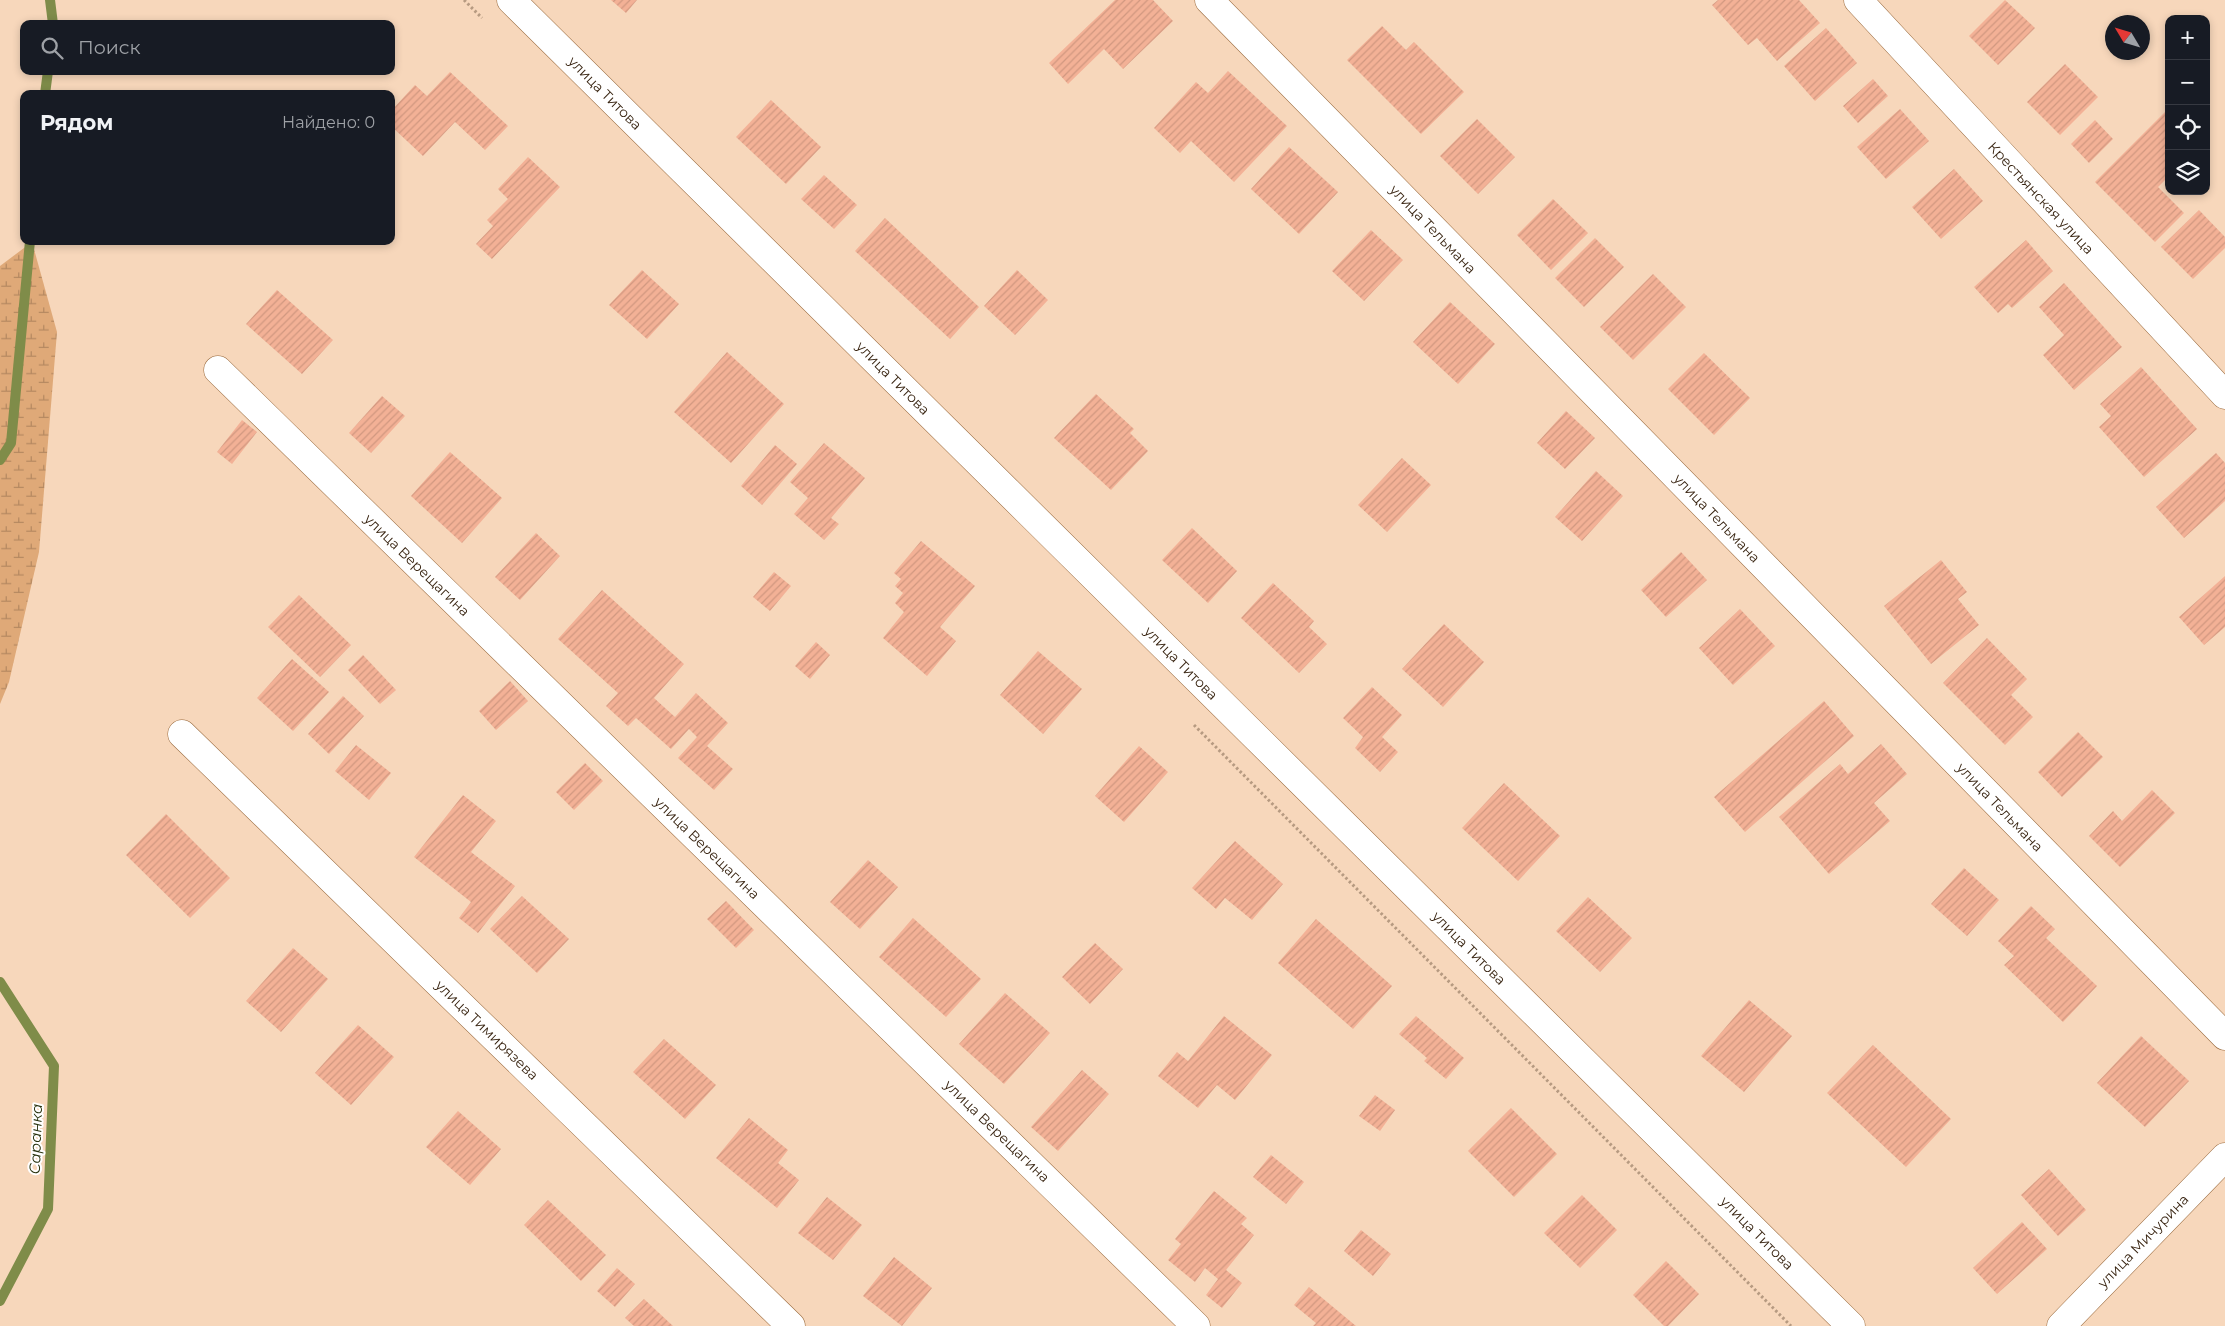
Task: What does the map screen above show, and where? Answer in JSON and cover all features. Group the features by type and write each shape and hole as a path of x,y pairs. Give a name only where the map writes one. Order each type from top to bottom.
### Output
{"street":[{"name":"улица Титова","path":"511,0 1851,1326"},
{"name":"улица Тельмана","path":"1209,0 2225,1036"},
{"name":"Крестьянская улица","path":"1858,0 2225,395"},
{"name":"улица Верещагина","path":"218,370 1196,1326"},
{"name":"улица Тимирязева","path":"182,734 791,1326"},
{"name":"улица Мичурина","path":"2061,1326 2225,1157"}],"path":[{"path":"464,0 485,21"},
{"path":"1189,720 1791,1326"}],"green space":[{"path":"28,245 33,245 57,332 39,552 9,682 0,704 0,266"}],"building":[{"path":"611,0 637,0 626,13"},
{"path":"1115,0 1153,0 1173,21 1123,69 1104,49 1068,84 1049,63"},
{"path":"1718,0 1799,0 1820,23 1777,61 1757,38 1748,45 1712,5"},
{"path":"2005,0 2035,28 1998,65 1969,36"},
{"path":"1382,26 1406,50 1414,42 1464,92 1421,134 1347,60"},
{"path":"1826,28 1857,63 1815,101 1784,66"},
{"path":"2065,64 2098,97 2060,135 2027,102"},
{"path":"1228,71 1287,126 1234,182 1191,141 1180,153 1154,128 1196,82 1208,93"},
{"path":"450,72 508,126 485,150 455,122 423,156 395,130 395,107 415,85 427,96"},
{"path":"1873,79 1888,96 1858,123 1843,106"},
{"path":"771,100 821,147 786,184 736,137"},
{"path":"1900,109 1929,141 1886,179 1857,147"},
{"path":"2165,112 2165,180 2158,187 2184,213 2155,242 2095,182"},
{"path":"1477,119 1515,157 1478,194 1440,156"},
{"path":"2095,120 2113,139 2089,163 2071,144"},
{"path":"1289,147 1338,192 1299,234 1251,189"},
{"path":"528,157 560,187 492,259 476,244 493,226 487,220 508,199 498,189"},
{"path":"1954,169 1983,201 1941,239 1912,207"},
{"path":"824,175 857,205 834,229 801,199"},
{"path":"1553,199 1588,233 1551,270 1517,235"},
{"path":"2199,210 2225,237 2225,248 2193,279 2161,247"},
{"path":"885,218 979,307 950,339 855,251"},
{"path":"1371,230 1403,260 1364,301 1332,271"},
{"path":"1595,238 1624,267 1584,307 1555,278"},
{"path":"2026,240 2053,271 2012,308 2008,304 1998,313 1974,287"},
{"path":"642,270 679,304 647,339 609,305"},
{"path":"1017,270 1048,300 1015,335 984,306"},
{"path":"1653,274 1686,307 1633,360 1600,327"},
{"path":"2064,283 2122,347 2074,390 2043,355 2064,335 2039,307"},
{"path":"277,290 333,340 302,374 246,324"},
{"path":"1450,302 1495,344 1458,384 1413,342"},
{"path":"727,352 784,404 731,463 674,412"},
{"path":"1704,353 1750,398 1714,435 1668,389"},
{"path":"2141,367 2197,429 2144,477 2099,427 2111,416 2100,404"},
{"path":"1096,394 1134,429 1130,433 1148,451 1111,490 1054,438"},
{"path":"382,396 405,416 371,453 349,433"},
{"path":"1566,411 1595,438 1565,469 1537,443"},
{"path":"242,420 257,432 232,464 217,452"},
{"path":"824,443 865,478 831,518 839,524 824,540 794,514 808,498 790,482"},
{"path":"775,445 797,464 762,505 741,486"},
{"path":"450,452 502,498 462,543 411,496"},
{"path":"2216,453 2225,463 2225,501 2184,538 2156,507"},
{"path":"1402,458 1431,485 1387,532 1358,505"},
{"path":"1596,471 1623,496 1582,541 1555,517"},
{"path":"1192,528 1237,571 1208,603 1162,560"},
{"path":"536,533 560,556 520,600 495,577"},
{"path":"921,541 975,586 940,627 956,641 927,676 883,638 904,612 895,603 903,593 895,586 901,579 894,573"},
{"path":"1681,552 1707,580 1666,617 1641,590"},
{"path":"1941,560 1967,592 1958,599 1979,625 1931,664 1884,606"},
{"path":"774,572 791,586 770,611 753,597"},
{"path":"2225,576 2225,627 2204,645 2179,617"},
{"path":"1273,583 1314,621 1309,627 1327,644 1299,673 1241,618"},
{"path":"602,590 684,664 654,698 675,717 696,693 728,723 707,746 733,769 714,790 678,758 697,737 689,729 671,749 636,718 628,726 606,706 618,693 558,639"},
{"path":"299,595 351,645 320,677 268,627"},
{"path":"1740,609 1775,646 1733,685 1699,648"},
{"path":"1444,624 1484,662 1443,707 1402,669"},
{"path":"1987,638 2027,679 2011,695 2033,717 2005,745 1943,683"},
{"path":"816,642 830,655 810,679 795,666"},
{"path":"1038,651 1082,689 1043,734 1000,695"},
{"path":"363,655 396,690 380,704 348,670"},
{"path":"292,659 329,692 293,731 257,698"},
{"path":"510,681 528,701 496,730 479,711"},
{"path":"1372,687 1402,715 1382,737 1398,752 1380,772 1355,748 1363,737 1343,718"},
{"path":"343,696 364,716 329,754 308,734"},
{"path":"1824,701 1854,736 1745,832 1714,797"},
{"path":"2078,732 2103,757 2062,797 2038,772"},
{"path":"1881,744 1907,774 1874,803 1890,821 1829,874 1779,817 1840,764 1848,774"},
{"path":"356,745 391,773 369,800 335,771"},
{"path":"1139,746 1168,772 1124,822 1095,796"},
{"path":"585,763 603,781 574,810 556,792"},
{"path":"1504,783 1560,836 1518,881 1462,828"},
{"path":"2152,790 2175,813 2120,867 2089,836 2113,811 2122,821"},
{"path":"463,795 496,821 471,852 515,886 478,933 459,918 471,902 414,857"},
{"path":"166,814 230,878 190,918 126,855"},
{"path":"1235,841 1283,884 1252,920 1225,898 1216,909 1192,888"},
{"path":"868,860 898,887 860,929 830,902"},
{"path":"1964,868 1999,900 1967,936 1931,904"},
{"path":"522,896 569,939 537,973 490,929"},
{"path":"1588,897 1632,938 1600,972 1556,931"},
{"path":"726,901 754,930 736,948 707,919"},
{"path":"2031,906 2055,929 2046,938 2097,986 2063,1022 2004,965 2014,956 1998,941"},
{"path":"913,918 981,979 946,1017 879,957"},
{"path":"1316,919 1392,986 1353,1029 1278,963"},
{"path":"1095,943 1123,969 1090,1004 1062,977"},
{"path":"293,948 328,979 281,1032 246,1001"},
{"path":"1005,993 1050,1033 1004,1084 959,1044"},
{"path":"1749,1000 1792,1036 1744,1092 1701,1056"},
{"path":"1224,1016 1272,1055 1235,1100 1217,1085 1198,1108 1158,1076 1177,1052 1188,1061"},
{"path":"1416,1016 1464,1058 1446,1079 1424,1061 1427,1058 1399,1034"},
{"path":"358,1025 394,1057 351,1105 315,1073"},
{"path":"2141,1036 2189,1081 2145,1127 2097,1083"},
{"path":"664,1039 716,1085 685,1119 633,1072"},
{"path":"1873,1045 1951,1119 1906,1167 1827,1093"},
{"path":"1082,1070 1109,1094 1058,1151 1031,1127"},
{"path":"1375,1095 1395,1110 1380,1131 1359,1116"},
{"path":"1511,1108 1557,1154 1514,1197 1468,1151"},
{"path":"458,1111 501,1149 470,1185 426,1147"},
{"path":"749,1118 788,1150 778,1163 799,1180 777,1208 716,1158"},
{"path":"1271,1155 1304,1182 1286,1204 1253,1177"},
{"path":"2049,1169 2086,1210 2058,1236 2021,1195"},
{"path":"1214,1191 1247,1218 1241,1224 1254,1235 1226,1270 1242,1283 1222,1308 1206,1295 1218,1279 1205,1268 1195,1282 1168,1260 1181,1244 1175,1239"},
{"path":"1582,1195 1617,1230 1580,1268 1544,1233"},
{"path":"827,1197 862,1225 833,1260 798,1233"},
{"path":"548,1200 606,1255 581,1281 524,1225"},
{"path":"2022,1222 2047,1249 1997,1294 1973,1268"},
{"path":"1361,1230 1391,1254 1373,1276 1344,1251"},
{"path":"894,1257 932,1288 902,1326 863,1296"},
{"path":"1666,1261 1699,1294 1668,1326 1664,1326 1633,1295"},
{"path":"617,1268 635,1284 615,1307 597,1291"},
{"path":"1309,1287 1356,1326 1313,1326 1316,1323 1294,1305"},
{"path":"644,1299 673,1326 634,1326 625,1318"}],"waterway":[{"name":"Саранка","path":"50,0 52,20"},
{"name":"Саранка","path":"46,90 47,75"},
{"name":"Саранка","path":"0,460 11,443 30,245"},
{"name":"Саранка","path":"0,982 54,1066 48,1209 0,1301"}]}
